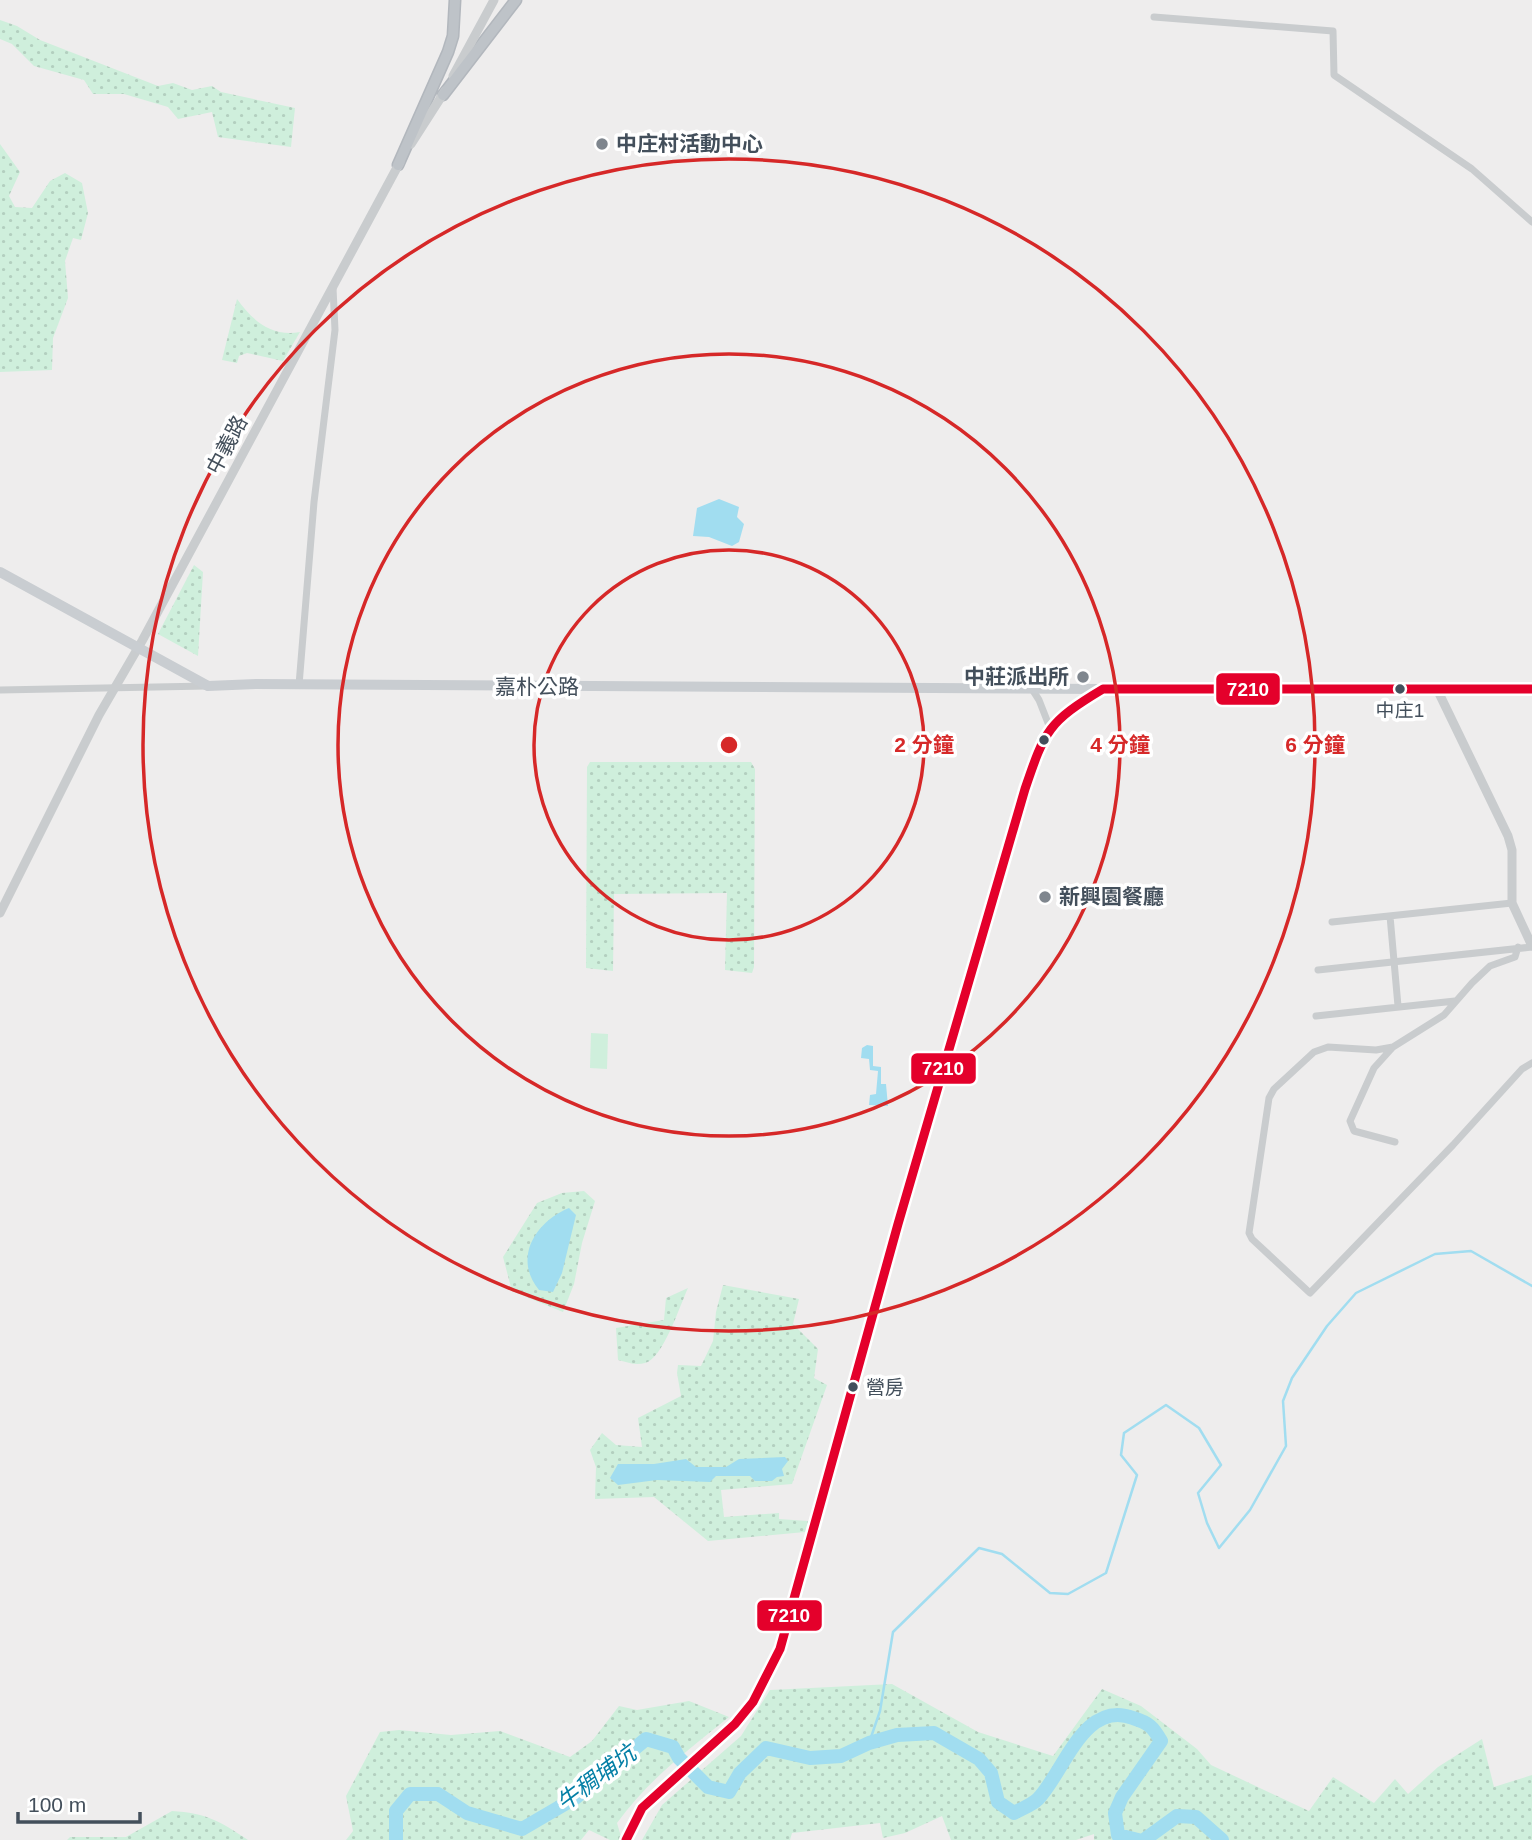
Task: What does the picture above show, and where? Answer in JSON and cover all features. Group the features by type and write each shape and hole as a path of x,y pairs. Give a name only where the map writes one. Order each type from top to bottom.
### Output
{"highway":[{"path":"398,165 448,52 453,36 456,0"},
{"path":"443,96 516,0"}],"main road":[{"name":"嘉朴公路","path":"0,572 208,686 1532,689"},
{"path":"626,1840 642,1808 735,1724 752,1702 780,1649 898,1224 1025,789 1039,749 1050,728 1074,707 1103,689"}],"street":[{"name":"中義路","path":"0,913 116,686 333,284 398,165 443,96 494,0"},
{"path":"1154,17 1333,31 1334,75 1472,169 1532,222"},
{"path":"299,685 314,502 335,330 333,284"},
{"path":"0,690 208,686"},
{"path":"1318,970 1532,946 1512,902 1513,849 1436,687"},
{"path":"1032,689 1050,728"},
{"path":"1332,922 1512,902"},
{"path":"1390,916 1398,1006"},
{"path":"1395,1142 1354,1131 1350,1121 1374,1068 1393,1047 1444,1015 1490,966 1515,957 1518,947"},
{"path":"1316,1016 1455,1001"},
{"path":"1393,1047 1376,1050 1328,1047 1314,1052 1274,1088 1269,1098 1249,1233 1252,1239 1310,1293 1522,1069 1532,1063"}],"green space":[{"path":"0,20 17,26 40,40 158,86 173,83 192,90 212,86 221,92 295,108 291,147 218,137 212,112 178,119 168,107 124,94 93,94 84,80 34,66 12,44 0,39"},
{"path":"0,144 20,172 9,196 15,207 32,208 50,181 65,173 82,183 88,213 81,240 73,238 65,261 68,298 53,338 52,370 0,372"},
{"path":"237,299 249,314 263,325 280,332 300,332 283,361 247,353 239,356 237,363 222,360"},
{"path":"194,565 203,572 198,656 158,634"},
{"path":"590,762 751,762 755,769 752,973 725,970 727,893 614,894 613,971 586,968 587,767"},
{"path":"591,1033 608,1034 607,1069 590,1068"},
{"path":"584,1191 595,1201 582,1243 574,1284 563,1312 512,1291 503,1257 537,1203 562,1193"},
{"path":"723,1285 799,1299 793,1324 818,1349 814,1378 827,1385 792,1484 721,1490 724,1517 779,1513 779,1519 808,1521 805,1532 708,1541 654,1497 595,1499 596,1467 590,1450 602,1433 616,1445 642,1447 638,1418 681,1396 678,1365 701,1366 713,1341 716,1312"},
{"path":"688,1288 664,1342 652,1359 638,1364 618,1360 616,1328 664,1320 666,1298"},
{"path":"892,1684 978,1732 1053,1756 1102,1689 1141,1706 1197,1749 1211,1765 1309,1811 1333,1777 1374,1803 1395,1779 1408,1794 1438,1767 1482,1739 1494,1787 1532,1775 1532,1840 1094,1840 1094,1834 1076,1840 951,1840 942,1816 905,1833 883,1838 880,1823 792,1833 790,1840 642,1840 662,1805 741,1736 770,1690"},
{"path":"689,1701 729,1717 669,1766 629,1807 617,1823 622,1840 610,1840 589,1830 581,1840 346,1840 353,1831 346,1796 380,1732 399,1730 451,1735 500,1731 570,1757 592,1741 619,1706 637,1710"},
{"path":"172,1811 212,1819 248,1840 67,1840 70,1837 126,1837"}],"water":[{"path":"719,499 739,507 737,517 744,524 739,542 732,546 709,537 693,536 697,508"},
{"path":"873,1046 873,1066 881,1067 881,1084 886,1084 888,1106 869,1105 870,1095 876,1094 878,1071 870,1070 869,1059 861,1058 862,1048"},
{"path":"569,1208 576,1215 562,1273 553,1292 539,1290 531,1278 528,1265 532,1242 547,1222"},
{"path":"785,1457 788,1461 782,1469 784,1476 772,1481 755,1481 750,1476 716,1476 710,1482 657,1480 618,1485 610,1478 618,1464 654,1464 686,1459 696,1467 726,1467 739,1459"}],"waterway":[{"path":"869,1743 880,1711 893,1632 979,1548 1002,1554 1050,1593 1068,1594 1106,1573 1137,1475 1121,1455 1124,1433 1166,1405 1199,1428 1221,1465 1198,1493 1207,1523 1219,1548 1250,1510 1286,1446 1283,1401 1292,1378 1327,1326 1356,1293 1435,1254 1471,1251 1532,1286"},
{"name":"牛稠埔坑","path":"396,1840 396,1811 410,1794 438,1794 467,1813 522,1829 575,1798 646,1739 673,1747 679,1758 708,1787 729,1792 740,1773 766,1748 810,1758 841,1756 869,1743 897,1735 934,1733 979,1759 991,1773 998,1802 1014,1813 1038,1799 1088,1728 1101,1719 1116,1715 1147,1724 1161,1741 1122,1797 1115,1813 1118,1835 1138,1840"},
{"name":"牛稠埔坑","path":"1144,1840 1177,1816 1196,1817 1222,1840"}],"transit line":[{"name":"7210","path":"626,1840 642,1808 735,1724 753,1702 780,1649 898,1224 1025,789 1038,753 1051,729 1070,710 1103,689 1532,689"}],"place":[{"name":"中庄村活動中心","path":"602,144"},
{"name":"中莊派出所","path":"1083,677"},
{"name":"中庄1","path":"1400,689"},
{"name":"新興園餐廳","path":"1045,897"},
{"name":"營房","path":"853,1387"}]}
